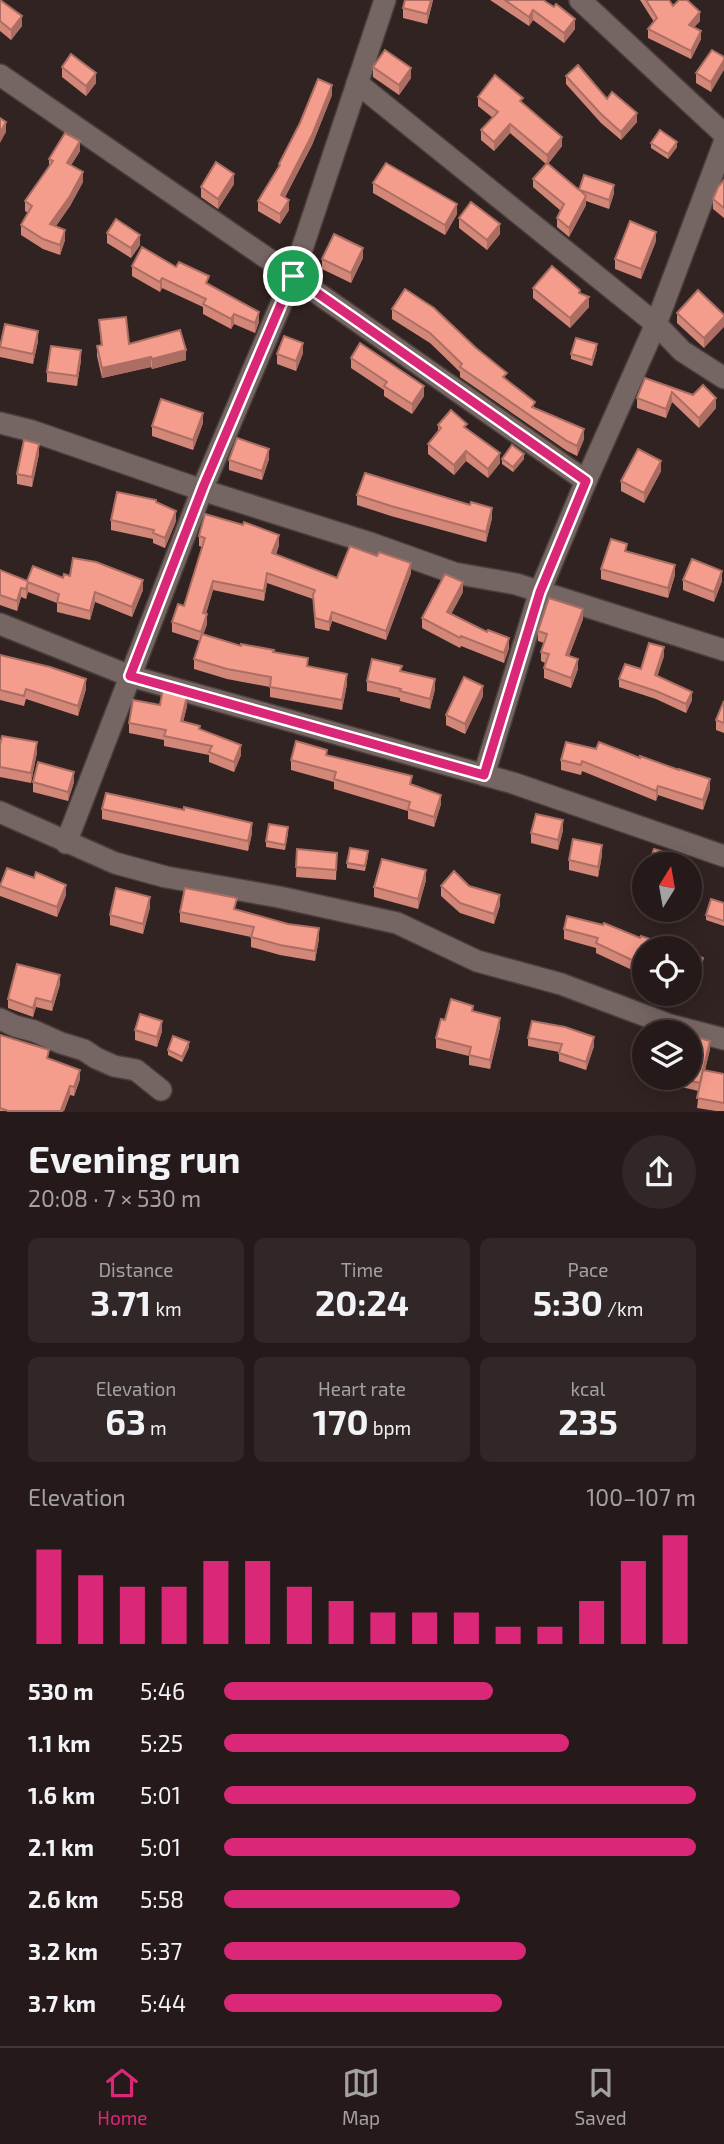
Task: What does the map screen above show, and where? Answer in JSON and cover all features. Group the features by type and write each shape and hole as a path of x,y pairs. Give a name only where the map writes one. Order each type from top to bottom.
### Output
{"street":[{"path":"66,843 202,490 293,276 384,0"},
{"path":"580,0 724,134"},
{"path":"0,75 586,481"},
{"path":"357,83 656,324 682,351 724,378"},
{"path":"484,775 540,592 656,324 724,143"},
{"path":"0,423 32,431 454,573 516,584 724,650"},
{"path":"0,624 130,676 513,783 724,856"},
{"path":"0,812 116,863 166,877 279,897 397,923 477,961 561,984 670,1025 724,1039"},
{"path":"0,1019 84,1050 114,1066 136,1070 161,1090"}],"building":[{"path":"0,0 22,16 11,30 0,21"},
{"path":"405,0 431,0 427,14 403,8"},
{"path":"505,0 543,0 554,7 556,4 575,19 564,33 533,10 529,17"},
{"path":"646,0 669,0 673,6 679,0 687,0 700,12 689,25 701,31 691,51 648,29 657,18"},
{"path":"385,50 411,68 399,85 373,67"},
{"path":"712,50 724,57 724,60 711,82 696,73"},
{"path":"71,54 96,73 86,86 62,67"},
{"path":"578,65 607,99 612,92 637,113 621,132 566,76"},
{"path":"495,75 523,98 520,101 562,137 547,155 510,124 494,142 481,130 498,112 478,97"},
{"path":"318,79 332,85 312,135 281,195 289,200 280,214 258,201 280,165"},
{"path":"0,118 6,122 0,133"},
{"path":"660,130 677,142 668,154 651,143"},
{"path":"65,133 80,141 67,163 83,172 50,224 65,230 60,245 43,239 21,225 32,206 25,201 53,161 49,159"},
{"path":"216,162 234,174 218,199 201,187"},
{"path":"386,163 457,204 445,225 373,183"},
{"path":"547,163 579,190 584,175 614,185 609,200 580,190 586,196 569,228 557,218 564,204 533,179"},
{"path":"724,180 724,208 713,199"},
{"path":"471,202 500,224 487,240 459,218"},
{"path":"116,219 140,235 131,248 107,233"},
{"path":"630,221 656,232 641,269 615,259"},
{"path":"334,234 363,248 351,273 322,259"},
{"path":"142,247 176,267 179,262 209,276 206,283 259,312 255,323 234,314 231,319 203,304 206,299 162,278 160,282 132,266"},
{"path":"552,266 580,290 579,293 589,297 570,318 533,288"},
{"path":"405,289 434,308 507,373 503,377 535,402 532,407 584,429 577,446 460,367 462,364 430,333 392,309"},
{"path":"698,290 724,315 704,338 677,313"},
{"path":"126,317 129,344 180,330 186,350 102,368 97,346 102,345 99,320"},
{"path":"5,324 38,331 33,354 0,347"},
{"path":"284,336 303,343 296,361 277,354"},
{"path":"576,338 597,344 592,360 571,354"},
{"path":"360,343 424,386 412,404 384,386 387,382 351,358"},
{"path":"51,346 81,350 77,376 47,372"},
{"path":"645,378 693,395 703,385 716,398 699,418 672,392 666,409 637,398"},
{"path":"161,399 203,413 193,440 152,426"},
{"path":"451,410 467,424 464,427 500,453 488,469 466,451 454,465 428,444 441,428 438,425"},
{"path":"237,438 269,449 262,471 229,460"},
{"path":"24,440 39,444 32,477 17,474"},
{"path":"512,445 524,454 513,467 502,459"},
{"path":"638,449 661,461 644,493 621,481"},
{"path":"365,473 470,505 471,502 492,508 486,532 357,495"},
{"path":"117,492 156,500 176,511 165,538 153,533 154,530 111,520"},
{"path":"205,514 243,525 244,522 279,535 272,553 337,578 350,546 377,556 379,552 411,563 386,631 332,612 329,622 315,618 315,590 267,573 264,591 213,581 203,613 207,614 201,632 172,622 178,604 184,606 205,538 199,536"},
{"path":"611,539 627,544 625,551 675,565 668,588 601,569"},
{"path":"73,558 96,562 143,580 132,607 95,592 90,611 57,602 59,594 28,582 26,589 21,588 17,601 0,595 0,570 27,581 33,566 63,578 64,574 70,576"},
{"path":"692,559 722,571 714,592 683,580"},
{"path":"445,574 463,582 447,612 487,632 488,630 509,638 504,653 461,636 460,638 422,618"},
{"path":"549,598 583,609 566,655 578,659 571,678 544,668 549,654 541,652 547,634 538,631"},
{"path":"202,634 241,646 308,658 307,666 347,674 342,700 270,687 271,677 227,669 194,659"},
{"path":"649,643 664,647 655,675 692,692 686,704 619,679 625,664 641,669"},
{"path":"0,655 86,679 78,706 26,689 24,696 0,690"},
{"path":"372,659 402,666 400,671 435,679 430,699 367,681"},
{"path":"464,677 483,686 465,724 446,715"},
{"path":"163,689 187,696 181,721 200,726 199,729 241,745 234,762 209,752 212,746 164,736 166,730 129,723 133,700 160,705"},
{"path":"724,701 724,723 716,720"},
{"path":"2,736 37,742 31,773 0,767"},
{"path":"296,741 327,750 326,755 412,776 410,784 441,795 434,817 408,809 410,802 334,779 336,772 291,760"},
{"path":"566,742 596,749 599,742 640,758 710,779 703,800 658,786 656,791 582,761 581,765 561,760"},
{"path":"38,762 74,772 68,792 33,782"},
{"path":"106,793 252,823 248,841 102,809"},
{"path":"536,814 563,820 558,840 531,833"},
{"path":"269,824 288,827 285,845 266,841"},
{"path":"573,839 602,845 598,867 569,860"},
{"path":"350,848 368,851 365,866 347,863"},
{"path":"297,849 337,853 336,870 296,867"},
{"path":"382,859 426,870 418,899 374,887"},
{"path":"7,868 34,878 36,872 66,885 57,907 0,886"},
{"path":"454,871 469,886 500,895 494,914 460,903 441,886"},
{"path":"116,888 150,897 143,924 110,915"},
{"path":"185,888 237,898 234,909 288,924 319,928 315,951 251,937 254,927 180,912"},
{"path":"711,899 724,903 724,921 706,915"},
{"path":"567,916 603,925 604,923 635,936 632,936 632,960 596,943 598,938 564,929"},
{"path":"17,964 60,975 52,1002 36,998 33,1008 8,999"},
{"path":"451,999 473,1006 472,1011 500,1018 490,1060 469,1055 471,1047 436,1038 441,1019 445,1020"},
{"path":"140,1014 162,1021 157,1037 135,1030"},
{"path":"532,1021 565,1027 594,1037 586,1062 559,1053 562,1044 528,1038"},
{"path":"0,1035 49,1050 47,1058 80,1070 74,1087 70,1086 61,1110 63,1111 8,1111 0,1108"},
{"path":"173,1036 189,1042 182,1057 168,1050"},
{"path":"702,1039 710,1041 702,1075"},
{"path":"703,1070 724,1074 724,1103 697,1098 699,1090 702,1090"}],"route":[{"path":"293,276 586,481 540,592 484,775 130,676 204,485 293,276"}]}
